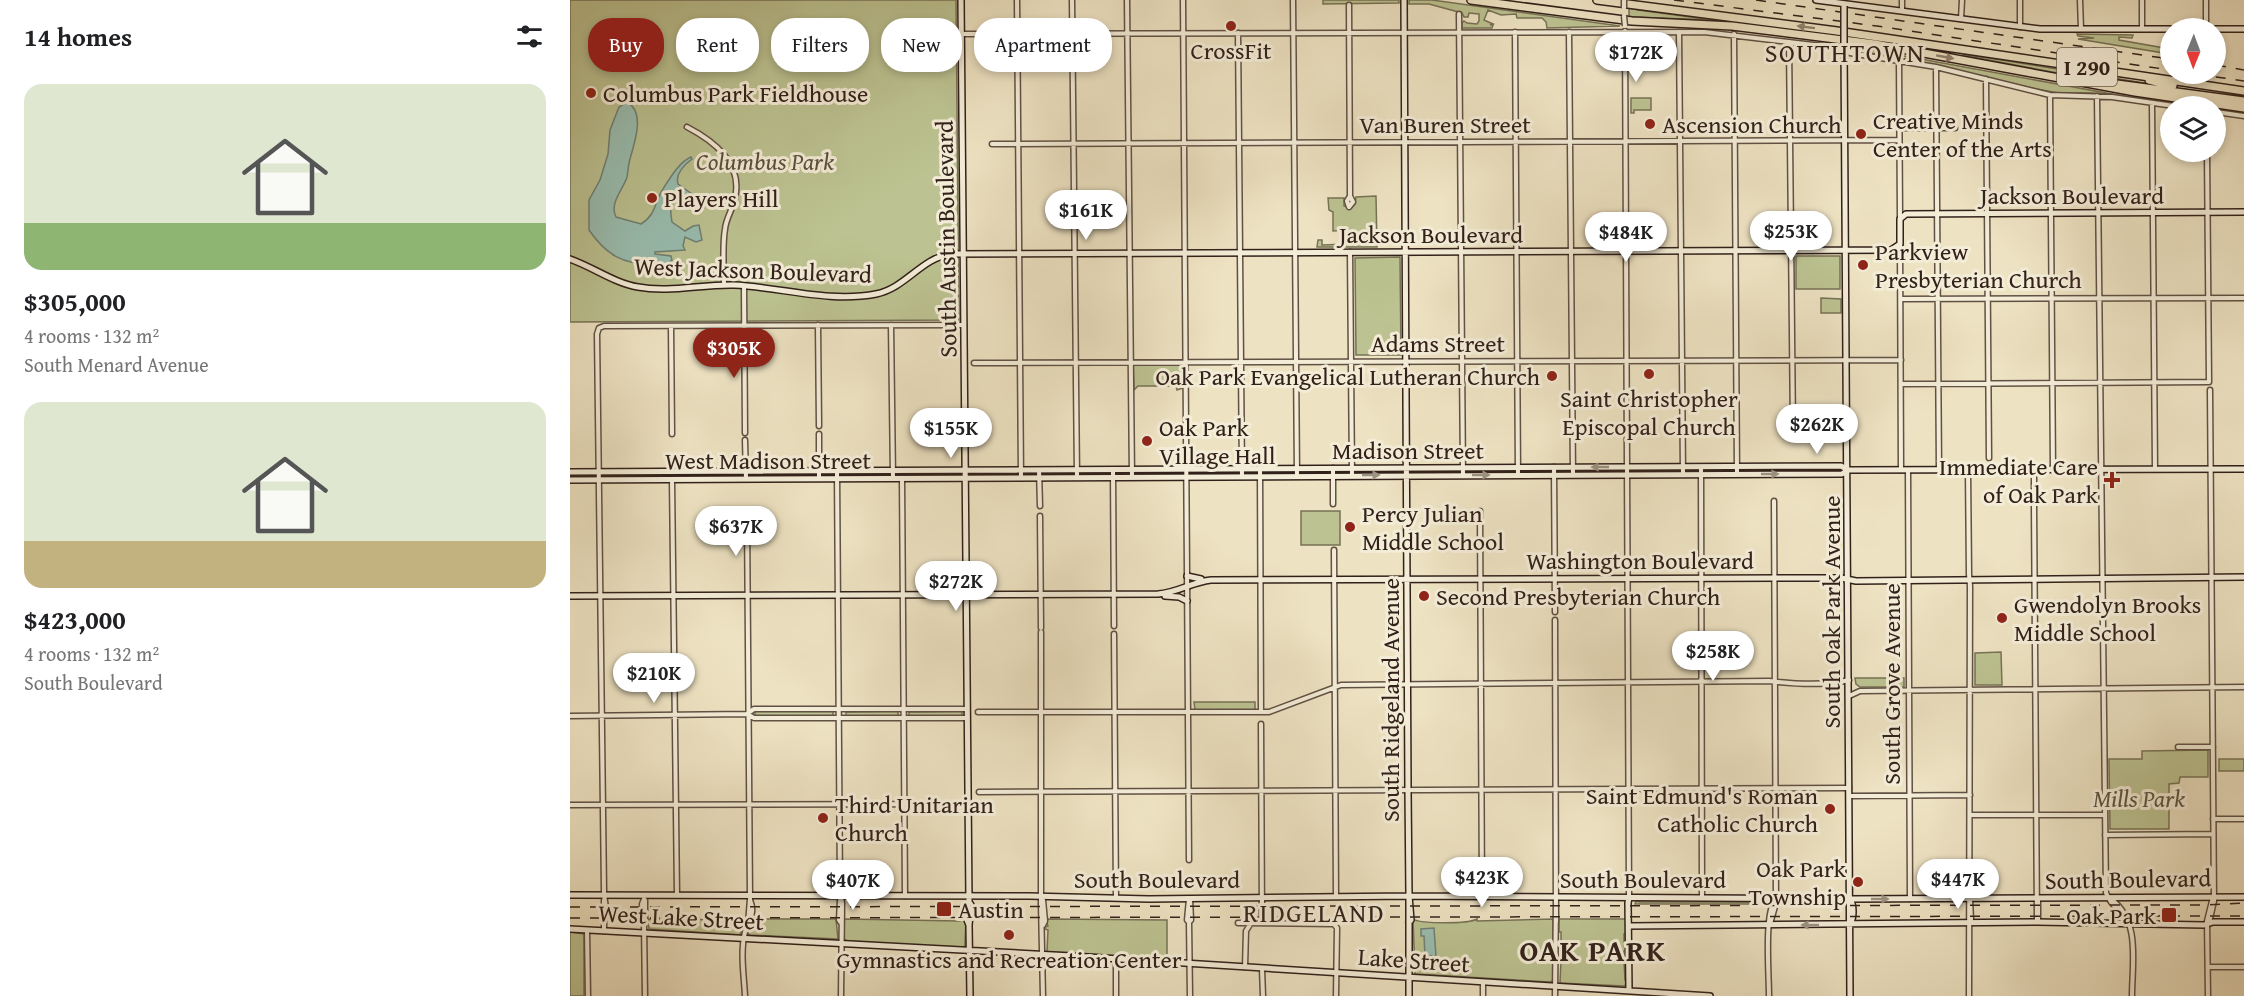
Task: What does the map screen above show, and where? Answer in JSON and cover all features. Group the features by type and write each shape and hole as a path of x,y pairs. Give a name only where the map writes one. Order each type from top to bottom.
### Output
{"highway":[{"name":"I 290","path":"1471,0 1632,21 1732,26 1875,44 2082,82 2244,108"},
{"name":"I 290","path":"1597,0 1826,29 2244,91"},
{"path":"2134,74 2151,81 2244,99"},
{"path":"2082,82 2106,82 2244,99"}],"street":[{"name":"South Austin Boulevard","path":"961,0 962,18"},
{"path":"1017,0 1017,18"},
{"path":"1072,0 1073,18"},
{"path":"1127,0 1132,477"},
{"path":"1183,0 1190,860"},
{"path":"1293,0 1297,476"},
{"name":"South Ridgeland Avenue","path":"1404,0 1409,996"},
{"path":"1624,0 1629,991"},
{"path":"1816,0 2020,27 2160,29"},
{"path":"1902,0 1902,11"},
{"path":"1961,19 1962,0"},
{"path":"2020,0 2020,27"},
{"path":"2080,0 2080,29"},
{"path":"2142,0 2142,29"},
{"path":"2206,0 2206,18"},
{"name":"South Oak Park Avenue","path":"1844,3 1850,996"},
{"path":"1349,5 1350,196"},
{"path":"1459,14 1463,475"},
{"path":"2226,29 2244,29"},
{"path":"1515,32 1518,475"},
{"path":"1569,32 1573,475"},
{"path":"1112,33 1679,32 1734,34 1844,48 2050,94 2097,96 2160,105"},
{"path":"1679,32 1683,474"},
{"path":"1238,33 1242,476"},
{"name":"South Austin Boulevard","path":"962,34 970,996"},
{"path":"962,34 974,34"},
{"path":"1734,34 1737,474"},
{"path":"1789,42 1793,431"},
{"name":"South Grove Avenue","path":"1899,60 1899,206 1901,218 1899,246 1902,249 1900,257 1901,384 1908,581 1910,899"},
{"path":"1936,67 1939,470"},
{"path":"1017,72 1021,474"},
{"path":"1073,72 1077,477"},
{"path":"1986,80 1989,458"},
{"path":"2050,94 2053,470"},
{"path":"2097,96 2106,893 2129,923 2132,934 2132,996"},
{"path":"2152,104 2155,469"},
{"path":"2226,113 2244,116"},
{"path":"687,127 709,140 723,152 735,177 735,198 725,228 724,285"},
{"path":"1899,128 1954,128"},
{"name":"Van Buren Street","path":"992,144 1899,140"},
{"path":"1901,384 2209,382 2207,162"},
{"name":"Jackson Boulevard","path":"1901,218 1906,214 2244,212"},
{"name":"Jackson Boulevard","path":"964,254 1891,250 1899,246"},
{"path":"1350,252 1352,476"},
{"name":"West Jackson Boulevard","path":"570,259 635,287 661,289 724,285 831,296 876,294 898,285 924,264 934,259 946,255 964,254"},
{"path":"744,286 746,433"},
{"path":"1901,299 2244,298"},
{"path":"891,325 893,475"},
{"path":"604,931 606,920 597,334 599,328 604,326 965,325"},
{"path":"671,326 672,434"},
{"path":"818,326 819,426"},
{"name":"Adams Street","path":"974,363 1901,360"},
{"path":"2208,996 2208,923 2211,920 2213,897 2210,390"},
{"path":"819,434 819,475"},
{"path":"745,440 746,475"},
{"name":"Madison Street","path":"1021,474 1039,470 1518,467 1841,466 1848,470 2244,469"},
{"path":"1554,467 1555,612"},
{"path":"1701,467 1702,898"},
{"path":"1333,468 1334,504"},
{"path":"1260,469 1261,712"},
{"path":"1039,470 1040,506"},
{"path":"1113,470 1114,626"},
{"name":"Madison Street","path":"966,474 1021,474 1039,477 1628,475 1842,474 1848,470"},
{"path":"1968,470 1969,996"},
{"path":"2034,470 2034,498"},
{"name":"West Madison Street","path":"570,472 599,476 672,479 746,475"},
{"name":"West Madison Street","path":"570,480 599,476 966,474"},
{"name":"West Madison Street","path":"893,475 902,478 966,474"},
{"path":"837,475 841,996"},
{"path":"902,478 905,896"},
{"path":"672,479 677,896"},
{"path":"1769,996 1770,925 1772,903 1775,899 1774,501"},
{"path":"2034,504 2039,918 2037,922"},
{"path":"1480,511 1482,896"},
{"path":"1040,516 1043,995"},
{"path":"745,996 744,939 751,920 752,904 750,897 747,714 747,518"},
{"path":"1334,550 1335,896"},
{"path":"1187,576 1212,580"},
{"name":"Washington Boulevard","path":"570,596 1158,594 1174,592 1212,580 1774,578 1908,581 2244,577"},
{"path":"1158,594 1179,597 1187,601"},
{"path":"1555,620 1556,996"},
{"path":"1114,634 1116,898"},
{"path":"978,712 1261,712 1277,710 1341,685 1702,681 1836,683 1849,684 1860,691"},
{"path":"1849,696 1860,691 2244,687"},
{"path":"747,714 751,710 968,709"},
{"path":"570,716 747,714 754,718 968,718"},
{"path":"1261,724 1262,922"},
{"path":"2178,747 2213,747"},
{"path":"979,792 1850,788"},
{"path":"1850,796 1970,795"},
{"path":"570,805 968,804"},
{"path":"1970,815 2105,815"},
{"path":"2213,819 2244,819"},
{"path":"2105,835 2213,834"},
{"name":"South Boulevard","path":"570,896 905,896 969,899 1335,896 1775,899 2244,897"},
{"path":"644,897 645,996"},
{"path":"1189,898 1190,996"},
{"path":"1238,923 1332,922 1336,926 1336,996"},
{"path":"1629,926 2244,922"},
{"path":"1245,968 1246,931 1251,923"},
{"name":"West Lake Street","path":"570,929 970,952"},
{"path":"587,930 588,996"},
{"name":"Lake Street","path":"970,952 1067,957 1072,960 1190,964 1710,996"},
{"path":"1116,960 1116,996"},
{"path":"2208,967 2244,967"},
{"path":"1262,969 1263,996"},
{"path":"1483,982 1483,996"}],"green space":[{"name":"Columbus Park","path":"570,0 956,0 956,18 881,18 881,72 957,72 959,320 570,322"},
{"path":"1323,0 1399,0 1399,3 1323,4"},
{"path":"1409,0 1432,0 1620,26 1547,28 1542,18 1517,18 1516,14 1501,15 1488,10 1484,20 1493,24 1490,25 1493,25 1492,28 1462,28 1464,21 1477,24 1479,14 1469,13 1468,17 1464,17 1462,13 1429,4 1409,4"},
{"path":"1629,8 1638,10 1713,20 1629,17"},
{"path":"2077,34 2133,35 2132,38 2119,37 2119,40 2160,47 2160,52 2078,39 2094,38"},
{"path":"1850,46 2138,99 2036,89 1909,60 1852,50"},
{"path":"1964,54 2145,83 2052,72"},
{"path":"1631,98 1651,98 1651,110 1634,110 1634,113 1631,113"},
{"path":"1376,196 1377,247 1317,247 1318,240 1322,240 1322,245 1348,244 1348,230 1333,231 1333,212 1329,210 1328,198 1344,198 1344,206 1351,208 1355,204 1356,197"},
{"path":"1796,256 1840,256 1840,289 1796,289"},
{"path":"1400,257 1401,355 1356,355 1355,258"},
{"path":"1821,298 1841,299 1841,313 1821,313"},
{"path":"1135,364 1181,364 1183,388 1177,390 1176,386 1138,386 1134,390 1133,366"},
{"path":"1301,511 1340,511 1340,545 1301,545"},
{"path":"2001,652 2002,685 1975,685 1975,653"},
{"path":"1855,678 1904,678 1904,687 1860,687 1856,684"},
{"path":"1194,702 1255,702 1255,710 1195,710"},
{"path":"755,711 833,711 833,716 755,716"},
{"path":"898,711 898,716 846,716 846,712"},
{"path":"962,711 962,716 909,716 909,712"},
{"name":"Mills Park","path":"2208,750 2208,777 2180,777 2179,783 2169,784 2169,829 2110,829 2109,759 2142,759 2142,751"},
{"path":"2219,759 2244,759 2244,771 2219,771"},
{"path":"1636,901 1768,902 1767,904 1635,904"},
{"path":"648,919 746,919 740,935 649,929"},
{"path":"753,919 836,919 838,939 749,935"},
{"path":"844,919 959,921 966,919 965,946 960,948 847,941 843,938"},
{"path":"1045,919 1167,920 1167,959 1047,952 1048,930 1045,927 1048,926"},
{"path":"1413,919 1445,923 1477,919 1477,921 1553,919 1553,980 1550,982 1415,974"},
{"path":"1559,919 1626,919 1627,932 1624,934 1624,946 1627,946 1627,949 1624,951 1624,958 1627,957 1624,962 1625,980 1627,980 1625,986 1560,983"},
{"path":"570,932 584,934 584,996 570,996"}],"shaded area":[{"path":"627,102 636,114 637,130 627,177 615,202 616,217 641,224 646,220 653,212 660,194 672,175 691,157 692,159 679,173 678,184 702,201 707,195 710,196 704,208 700,210 680,198 672,204 672,222 685,231 699,225 702,240 696,242 685,237 683,246 685,250 655,252 655,254 671,256 672,260 664,265 633,263 617,257 602,246 589,230 589,200 600,180 608,154 610,130 619,107"},
{"path":"1434,928 1436,956 1425,956 1424,936 1421,936 1421,929"}],"railway":[{"path":"1674,0 1877,26 2160,68"},
{"path":"1756,0 2160,58"},
{"path":"2226,67 2244,70"},
{"path":"2226,78 2244,81"},
{"path":"570,907 2205,905 2244,903"},
{"path":"570,918 2244,916"}],"place":[{"name":"CrossFit","path":"1231,26"},
{"name":"Columbus Park Fieldhouse","path":"591,93"},
{"name":"Ascension Church","path":"1650,124"},
{"name":"Creative Minds Center of the Arts","path":"1861,134"},
{"name":"Players Hill","path":"652,198"},
{"name":"Parkview Presbyterian Church","path":"1863,265"},
{"name":"Saint Christopher Episcopal Church","path":"1649,374"},
{"name":"Oak Park Evangelical Lutheran Church","path":"1552,376"},
{"name":"Oak Park Village Hall","path":"1147,441"},
{"name":"Immediate Care of Oak Park","path":"2112,480"},
{"name":"Percy Julian Middle School","path":"1350,527"},
{"name":"Second Presbyterian Church","path":"1424,596"},
{"name":"Gwendolyn Brooks Middle School","path":"2002,618"},
{"name":"Saint Edmund's Roman Catholic Church","path":"1830,809"},
{"name":"Third Unitarian Church","path":"823,818"},
{"name":"Oak Park Township","path":"1858,882"},
{"name":"Austin","path":"944,909"},
{"name":"Oak Park","path":"2169,915"},
{"name":"Gymnastics and Recreation Center","path":"1009,935"}],"district":[{"name":"SOUTHTOWN","path":"1845,52"},
{"name":"RIDGELAND","path":"1314,912"},
{"name":"OAK PARK","path":"1593,950"}]}
